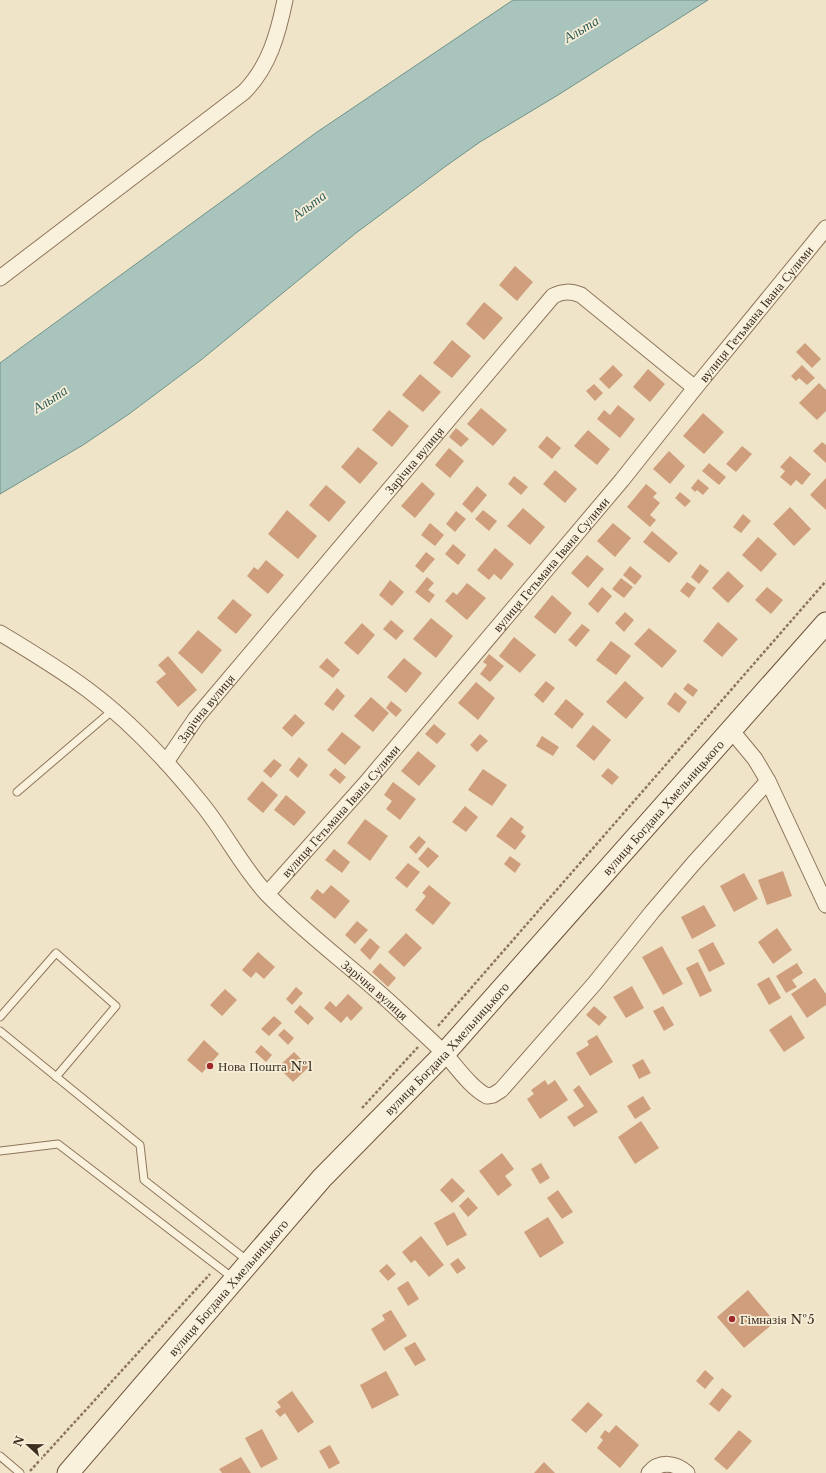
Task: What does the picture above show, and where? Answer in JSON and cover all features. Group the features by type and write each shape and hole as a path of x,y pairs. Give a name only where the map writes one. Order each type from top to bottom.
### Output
{"main road":[{"name":"вулиця Богдана Хмельницького","path":"68,1473 322,1178 444,1054 826,623"}],"street":[{"path":"0,278 244,92 257,78 270,53 280,24 285,0"},
{"name":"вулиця Гетьмана Івана Сулими","path":"267,894 365,784 622,480 694,388 826,228"},
{"name":"Зарічна вулиця","path":"166,762 196,718 553,296 559,293 567,292 574,292 581,295 694,388"},
{"name":"Зарічна вулиця","path":"0,633 62,672 113,710 166,762 205,807 245,867 267,894 383,996 444,1054 482,1093 487,1096 493,1095 501,1090 595,983 693,864 768,781"},
{"path":"732,730 755,759 768,781 826,905"},
{"path":"649,1473 659,1466 666,1464 682,1468 687,1473"}],"lane":[{"path":"17,792 113,710"},
{"path":"0,1018 56,953 116,1006 56,1077"},
{"path":"0,1031 140,1144 144,1180 249,1263"},
{"path":"0,1151 58,1144 234,1280"},
{"path":"0,1456 20,1473"}],"water":[{"name":"Альта","path":"513,0 708,0 558,95 480,142 356,233 201,360 129,414 83,445 0,494 0,363 317,132"}],"building":[{"path":"515,266 533,282 517,301 499,285"},
{"path":"484,302 503,318 484,340 466,324"},
{"path":"452,340 471,356 452,378 433,363"},
{"path":"805,343 821,359 812,368 796,352"},
{"path":"613,365 623,375 609,389 599,379"},
{"path":"802,365 815,378 807,385 799,378 796,381 791,376"},
{"path":"648,369 665,384 650,402 633,387"},
{"path":"420,374 441,392 423,412 402,395"},
{"path":"819,383 826,390 826,411 817,420 799,403"},
{"path":"594,384 603,393 595,401 586,391"},
{"path":"618,405 635,419 620,438 597,419 604,410 610,415"},
{"path":"481,408 507,430 493,446 467,424"},
{"path":"389,410 409,426 392,447 372,430"},
{"path":"703,413 724,432 704,454 683,436"},
{"path":"456,428 469,439 461,447 449,437"},
{"path":"588,430 610,449 597,465 574,446"},
{"path":"547,436 561,448 552,459 538,447"},
{"path":"822,442 826,445 826,463 813,451"},
{"path":"742,446 752,454 736,472 726,464"},
{"path":"358,447 378,463 360,484 341,467"},
{"path":"449,448 464,461 450,478 435,465"},
{"path":"669,451 685,466 670,484 653,469"},
{"path":"790,456 811,474 802,485 796,480 791,486 780,477 785,471 780,467"},
{"path":"709,463 726,477 719,485 702,471"},
{"path":"555,470 577,489 565,503 543,484"},
{"path":"514,476 528,487 521,495 508,484"},
{"path":"826,478 826,510 810,495"},
{"path":"698,479 709,488 703,495 697,490 695,492 691,488"},
{"path":"422,482 435,494 415,518 401,506"},
{"path":"646,484 657,493 653,497 660,503 650,515 656,520 650,527 627,507"},
{"path":"326,485 346,502 329,522 309,505"},
{"path":"477,486 487,495 472,513 462,504"},
{"path":"680,492 691,501 685,507 675,498"},
{"path":"790,507 811,529 794,546 773,524"},
{"path":"523,508 545,527 530,545 507,526"},
{"path":"287,510 317,536 298,559 268,534"},
{"path":"483,510 497,521 489,531 475,519"},
{"path":"456,511 466,519 455,532 446,524"},
{"path":"743,514 751,521 741,533 733,527"},
{"path":"430,523 444,535 435,546 421,535"},
{"path":"613,523 631,538 615,557 597,541"},
{"path":"652,531 678,553 669,563 643,542"},
{"path":"758,537 777,554 761,572 742,555"},
{"path":"453,544 466,555 458,565 445,554"},
{"path":"495,548 514,564 501,580 494,574 489,580 477,570"},
{"path":"426,552 435,559 423,573 415,566"},
{"path":"587,555 604,569 588,588 571,573"},
{"path":"266,560 284,575 268,594 247,576 254,567 258,570"},
{"path":"700,564 709,571 699,584 691,577"},
{"path":"630,566 642,576 635,585 623,575"},
{"path":"728,571 744,586 728,603 712,588"},
{"path":"427,577 434,583 428,590 435,595 429,603 415,592"},
{"path":"621,578 633,587 624,598 612,589"},
{"path":"390,580 404,592 392,606 379,595"},
{"path":"687,582 696,588 689,598 680,591"},
{"path":"467,583 486,598 467,620 445,601 453,592 457,595"},
{"path":"602,587 612,596 598,613 588,604"},
{"path":"767,587 783,600 771,614 755,600"},
{"path":"552,595 572,613 555,634 534,617"},
{"path":"233,599 252,615 236,634 217,618"},
{"path":"625,612 634,620 624,632 615,623"},
{"path":"431,618 453,636 436,658 413,639"},
{"path":"391,620 404,631 396,640 383,629"},
{"path":"718,622 738,639 722,657 703,641"},
{"path":"362,623 375,635 358,655 344,643"},
{"path":"582,624 590,630 576,647 568,640"},
{"path":"649,628 677,651 662,668 634,644"},
{"path":"198,630 222,650 202,674 178,653"},
{"path":"514,637 536,655 520,673 499,656"},
{"path":"611,641 631,656 616,675 596,660"},
{"path":"489,654 504,666 490,682 480,674 487,665 483,662"},
{"path":"168,656 197,690 178,707 156,682 166,674 158,665"},
{"path":"327,658 340,670 333,678 319,667"},
{"path":"404,658 422,673 406,693 387,677"},
{"path":"546,681 555,688 543,703 534,695"},
{"path":"625,681 644,698 626,719 606,702"},
{"path":"476,682 495,698 478,720 458,703"},
{"path":"688,683 698,690 693,697 683,689"},
{"path":"337,688 345,696 333,711 324,704"},
{"path":"675,692 687,702 679,713 667,704"},
{"path":"371,697 389,713 373,732 354,716"},
{"path":"566,699 584,714 572,729 554,714"},
{"path":"391,701 402,710 396,717 386,708"},
{"path":"295,714 305,723 292,737 282,728"},
{"path":"434,724 446,734 437,744 425,734"},
{"path":"593,725 611,740 594,761 576,746"},
{"path":"342,732 361,747 345,765 327,750"},
{"path":"480,734 488,741 477,752 470,745"},
{"path":"542,736 559,747 553,756 536,746"},
{"path":"418,751 436,766 419,786 401,771"},
{"path":"299,757 308,765 298,778 289,770"},
{"path":"274,759 282,765 271,778 263,771"},
{"path":"335,768 346,777 340,784 329,775"},
{"path":"608,768 619,777 612,785 601,776"},
{"path":"483,769 507,785 492,806 468,790"},
{"path":"262,781 278,795 263,813 247,799"},
{"path":"393,782 416,799 400,820 386,809 392,801 384,795"},
{"path":"286,795 306,812 294,826 274,810"},
{"path":"465,806 478,817 466,832 452,822"},
{"path":"511,817 524,827 521,832 526,836 515,850 496,836"},
{"path":"365,819 388,836 370,861 347,843"},
{"path":"419,836 426,842 416,854 409,847"},
{"path":"428,847 439,856 428,868 418,859"},
{"path":"334,849 350,862 342,873 325,860"},
{"path":"510,856 521,864 515,873 504,864"},
{"path":"408,863 420,872 407,888 395,878"},
{"path":"783,871 792,896 767,905 758,880"},
{"path":"744,873 758,899 734,912 720,886"},
{"path":"331,885 350,901 335,919 310,898 317,889 323,894"},
{"path":"429,885 451,903 433,925 415,910 426,896 422,893"},
{"path":"704,905 716,926 692,939 681,917"},
{"path":"357,921 368,930 355,944 345,935"},
{"path":"777,928 792,950 773,964 758,942"},
{"path":"406,933 422,948 404,967 388,952"},
{"path":"370,938 380,947 370,960 360,950"},
{"path":"713,942 725,964 709,972 698,950"},
{"path":"662,946 683,984 663,995 642,957"},
{"path":"258,952 275,967 264,979 256,972 251,978 242,970"},
{"path":"698,962 712,991 700,997 686,968"},
{"path":"380,963 396,978 388,987 372,972"},
{"path":"797,963 803,973 792,980 797,987 786,993 776,976"},
{"path":"769,977 781,998 769,1005 757,984"},
{"path":"815,978 826,994 826,1005 807,1018 791,994"},
{"path":"632,986 644,1008 626,1018 613,997"},
{"path":"296,987 303,993 292,1005 286,999"},
{"path":"225,989 237,1000 222,1016 210,1005"},
{"path":"348,994 363,1008 351,1021 347,1016 341,1023 324,1008 330,1001 336,1007"},
{"path":"300,1005 314,1018 308,1025 294,1012"},
{"path":"594,1006 607,1017 599,1026 586,1015"},
{"path":"663,1006 674,1025 664,1031 653,1011"},
{"path":"791,1015 805,1038 784,1052 769,1030"},
{"path":"274,1016 282,1023 269,1036 261,1029"},
{"path":"284,1029 294,1038 288,1045 278,1035"},
{"path":"597,1035 613,1062 590,1076 576,1053 589,1045 587,1041"},
{"path":"204,1040 219,1054 202,1073 187,1060"},
{"path":"261,1045 272,1055 266,1062 255,1052"},
{"path":"294,1052 309,1067 293,1082 278,1067"},
{"path":"643,1059 651,1073 639,1079 632,1065"},
{"path":"545,1080 548,1085 555,1080 568,1100 540,1119 527,1099 534,1094 531,1090"},
{"path":"579,1085 598,1112 574,1127 567,1117 584,1106 573,1090"},
{"path":"643,1096 651,1109 635,1119 627,1106"},
{"path":"641,1121 659,1148 635,1164 618,1137"},
{"path":"502,1153 514,1169 505,1176 512,1185 498,1196 479,1171"},
{"path":"541,1163 550,1178 540,1184 531,1169"},
{"path":"452,1178 465,1191 452,1203 440,1190"},
{"path":"558,1190 573,1212 562,1219 547,1198"},
{"path":"468,1197 478,1208 468,1217 459,1206"},
{"path":"454,1212 467,1235 447,1246 434,1223"},
{"path":"548,1217 564,1243 540,1258 524,1232"},
{"path":"421,1236 444,1265 429,1277 415,1260 411,1263 402,1252"},
{"path":"458,1258 466,1268 457,1274 450,1264"},
{"path":"387,1264 396,1274 388,1281 379,1271"},
{"path":"408,1281 419,1299 408,1306 397,1288"},
{"path":"748,1290 775,1322 744,1348 717,1317"},
{"path":"391,1310 407,1336 384,1351 371,1329 385,1320 382,1315"},
{"path":"415,1342 426,1360 415,1366 404,1348"},
{"path":"705,1370 714,1378 705,1389 696,1381"},
{"path":"386,1371 399,1395 372,1409 360,1385"},
{"path":"722,1388 732,1396 719,1412 709,1404"},
{"path":"292,1391 314,1422 298,1433 285,1413 280,1417 275,1411 281,1407 277,1402"},
{"path":"588,1402 603,1415 586,1433 571,1420"},
{"path":"616,1425 639,1445 620,1468 597,1448 603,1440 600,1437 605,1430 609,1433"},
{"path":"262,1429 278,1459 261,1468 245,1438"},
{"path":"739,1430 752,1441 727,1470 714,1459"},
{"path":"330,1445 340,1463 329,1469 319,1451"},
{"path":"241,1457 251,1473 222,1473 219,1469"},
{"path":"544,1462 555,1473 534,1473"}],"place":[{"name":"Нова Пошта №1","path":"210,1066"},
{"name":"Гімназія №5","path":"732,1319"}]}
